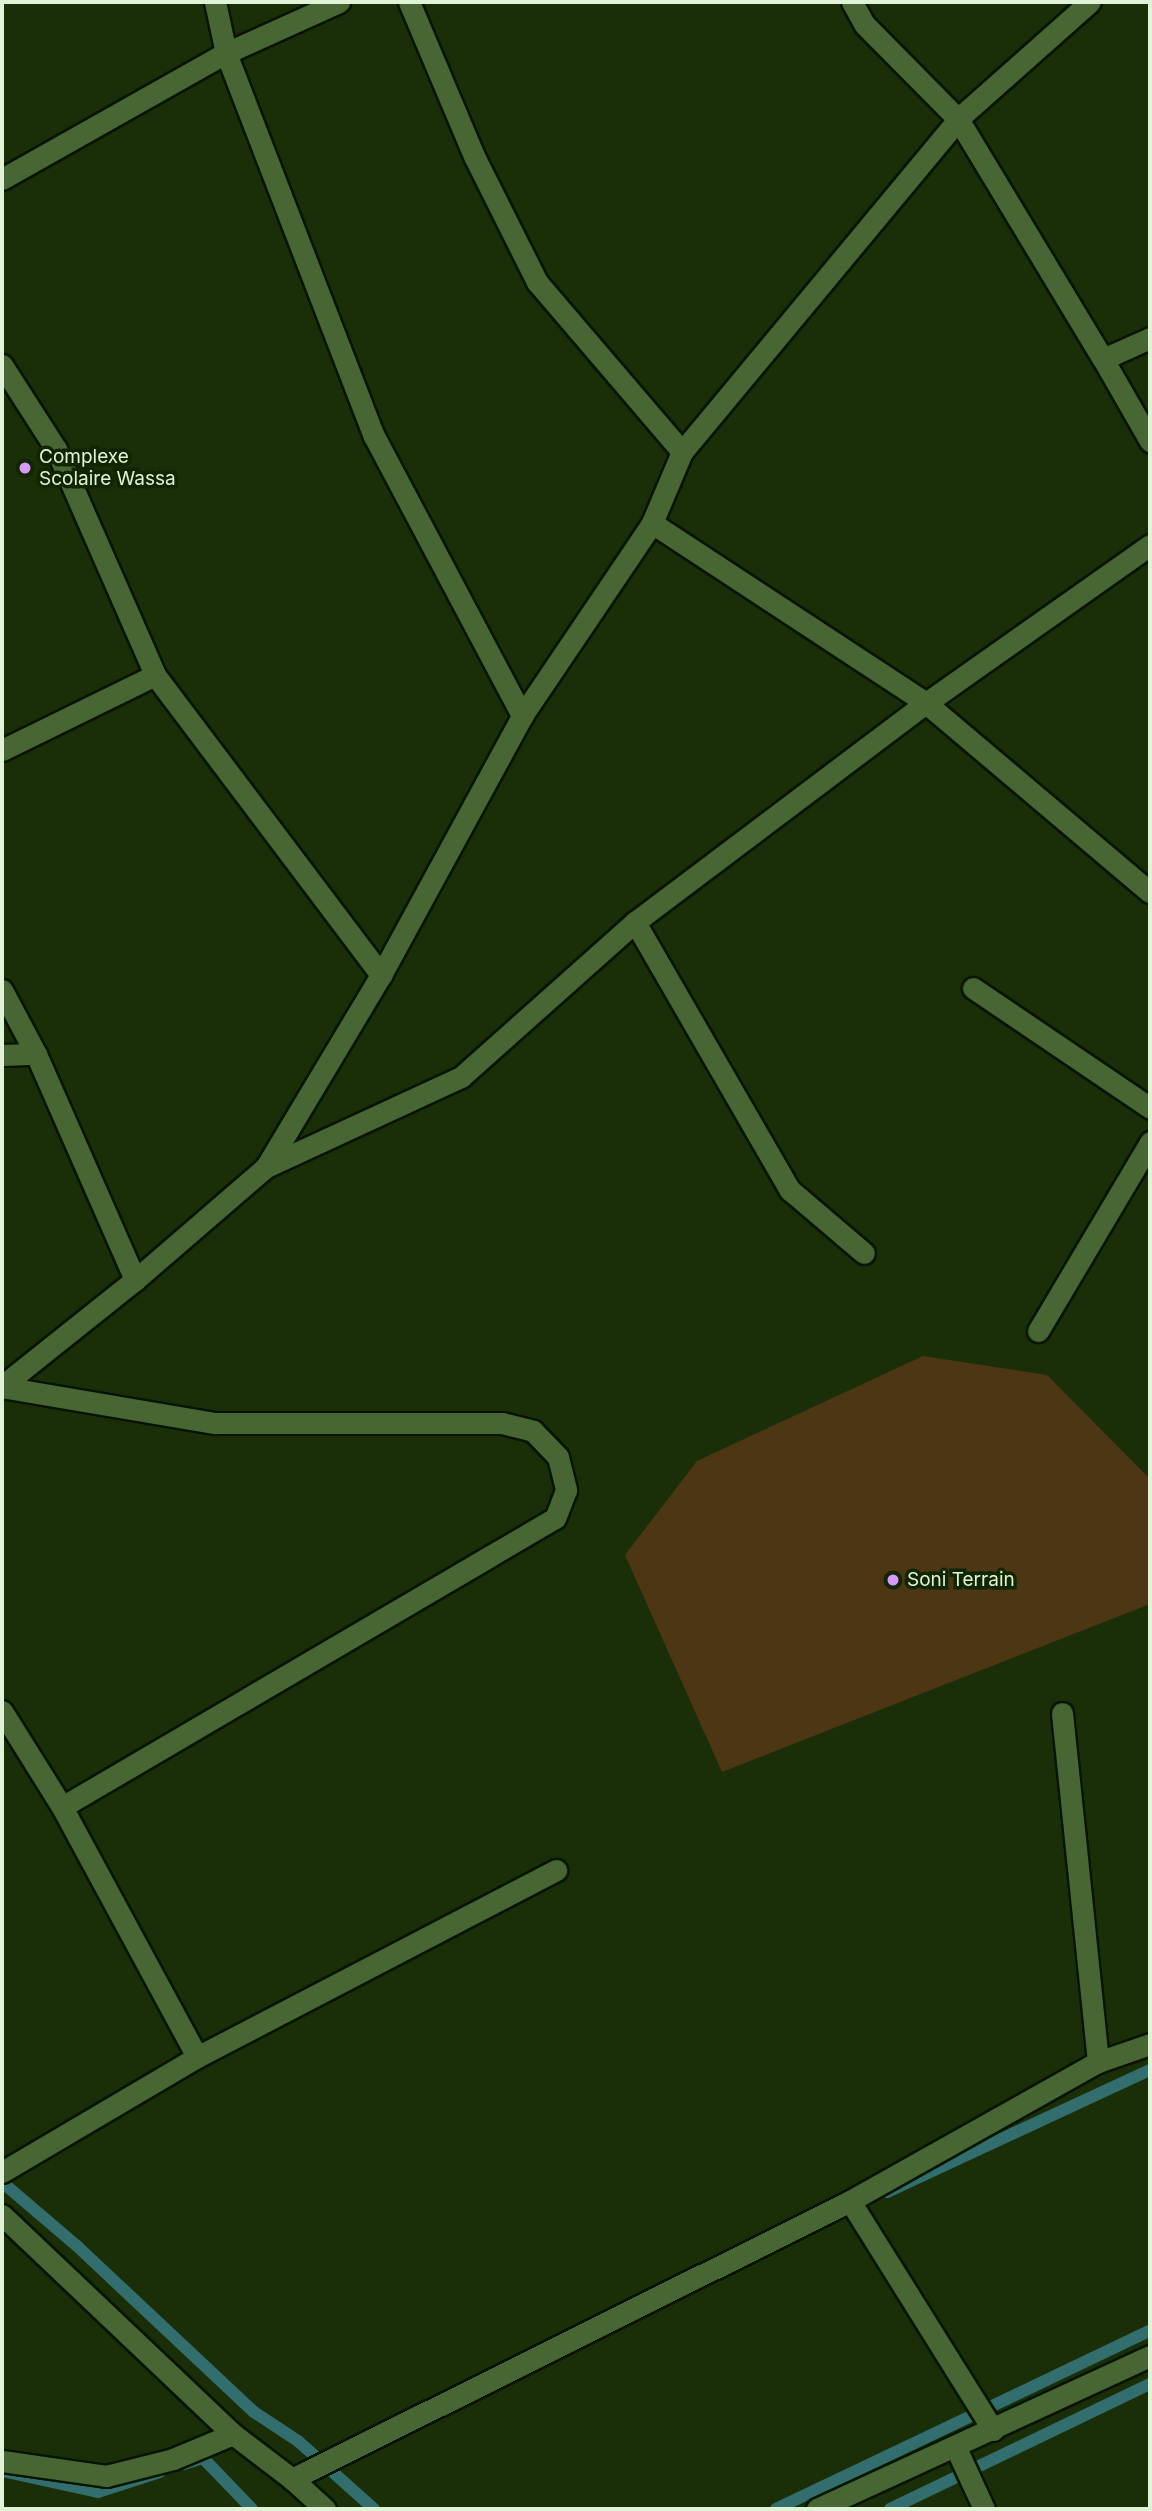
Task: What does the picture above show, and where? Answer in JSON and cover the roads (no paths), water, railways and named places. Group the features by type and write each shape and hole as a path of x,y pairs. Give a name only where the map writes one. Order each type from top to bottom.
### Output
{"street":[{"path":"215,2 226,53 374,436 522,716"},
{"path":"2,179 226,53 339,2"},
{"path":"409,2 475,158 537,282 682,452"},
{"path":"852,2 865,25 958,118 1150,441"},
{"path":"265,1167 382,975 522,716 652,523 682,452 958,118 1090,2"},
{"path":"1103,359 1150,338"},
{"path":"2,365 56,449 155,675 382,975"},
{"path":"652,523 926,703 1150,891"},
{"path":"2,1387 135,1280 265,1167 461,1077 635,922 926,703 1150,545"},
{"path":"2,750 155,675"},
{"path":"635,922 790,1190 864,1253"},
{"path":"973,988 1150,1108"},
{"path":"2,990 36,1054 135,1280"},
{"path":"2,1055 36,1054"},
{"path":"1038,1331 1150,1142"},
{"path":"2,1387 215,1423 502,1423 533,1432 558,1457 566,1490 555,1518 62,1807"},
{"path":"2,1711 62,1807 197,2057"},
{"path":"1062,1713 1098,2063"},
{"path":"2,2172 197,2057 556,1870"},
{"path":"292,2479 850,2201 1098,2063 1150,2044"},
{"path":"850,2201 993,2430"},
{"path":"2,2215 233,2434 292,2479 325,2509"},
{"path":"817,2509 956,2448 1150,2356"},
{"path":"2,2461 106,2476 173,2459 233,2434"},
{"path":"956,2448 984,2509"}],"waterway":[{"path":"887,2192 1150,2070"},
{"path":"2,2182 77,2246 254,2412 298,2441 374,2509"},
{"path":"776,2509 1150,2331"},
{"path":"890,2509 1150,2384"},
{"path":"184,2464 203,2458 252,2509"},
{"path":"2,2471 98,2492 160,2472"}],"place":[{"name":"Complexe Scolaire Wassa","path":"25,468"},
{"name":"Soni Terrain","path":"893,1580"}]}
